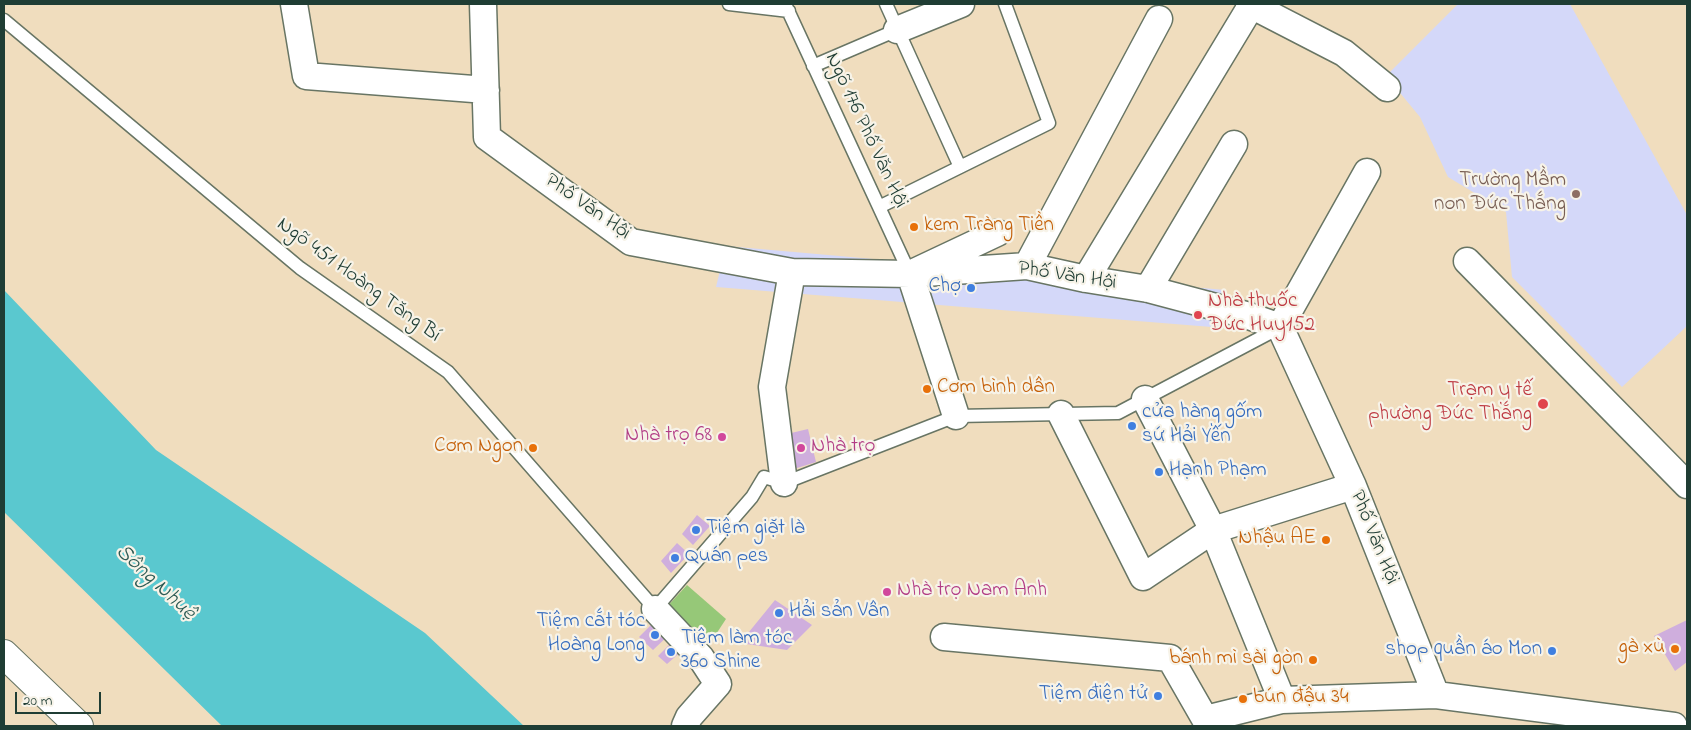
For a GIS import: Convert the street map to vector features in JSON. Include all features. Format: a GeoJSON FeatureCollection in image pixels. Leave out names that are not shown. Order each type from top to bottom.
{"type":"FeatureCollection","features":[{"type":"Feature","properties":{"kind":"street"},"geometry":{"type":"LineString","coordinates":[[294,4],[306,76],[486,90],[483,4]]}},
{"type":"Feature","properties":{"kind":"street"},"geometry":{"type":"LineString","coordinates":[[897,30],[961,4]]}},
{"type":"Feature","properties":{"kind":"street"},"geometry":{"type":"LineString","coordinates":[[1086,280],[1250,5],[1344,53],[1387,88]]}},
{"type":"Feature","properties":{"kind":"street"},"geometry":{"type":"LineString","coordinates":[[1027,266],[1159,19]]}},
{"type":"Feature","properties":{"kind":"street","name":"Phố Văn Hội"},"geometry":{"type":"LineString","coordinates":[[486,90],[487,137],[631,242],[792,272],[910,274],[1027,266],[1086,280],[1148,289],[1246,315],[1280,328],[1353,486],[1436,695]]}},
{"type":"Feature","properties":{"kind":"street"},"geometry":{"type":"LineString","coordinates":[[1148,289],[1234,144]]}},
{"type":"Feature","properties":{"kind":"street"},"geometry":{"type":"LineString","coordinates":[[1280,328],[1366,172]]}},
{"type":"Feature","properties":{"kind":"street"},"geometry":{"type":"LineString","coordinates":[[956,416],[910,274],[996,234]]}},
{"type":"Feature","properties":{"kind":"street"},"geometry":{"type":"LineString","coordinates":[[1467,261],[1687,485]]}},
{"type":"Feature","properties":{"kind":"street"},"geometry":{"type":"LineString","coordinates":[[784,483],[772,387],[792,272]]}},
{"type":"Feature","properties":{"kind":"street"},"geometry":{"type":"LineString","coordinates":[[1145,399],[1213,530],[1282,700]]}},
{"type":"Feature","properties":{"kind":"street"},"geometry":{"type":"LineString","coordinates":[[1060,414],[1143,578],[1213,530],[1353,486]]}},
{"type":"Feature","properties":{"kind":"street"},"geometry":{"type":"LineString","coordinates":[[655,610],[701,658],[718,684],[689,717],[684,726]]}},
{"type":"Feature","properties":{"kind":"street"},"geometry":{"type":"LineString","coordinates":[[944,637],[1170,658],[1205,719],[1282,700],[1436,695],[1674,726]]}},
{"type":"Feature","properties":{"kind":"street"},"geometry":{"type":"LineString","coordinates":[[4,654],[79,726]]}},
{"type":"Feature","properties":{"kind":"lane"},"geometry":{"type":"LineString","coordinates":[[729,4],[787,7]]}},
{"type":"Feature","properties":{"kind":"lane"},"geometry":{"type":"LineString","coordinates":[[886,4],[960,167]]}},
{"type":"Feature","properties":{"kind":"lane"},"geometry":{"type":"LineString","coordinates":[[879,207],[1049,123],[1005,4]]}},
{"type":"Feature","properties":{"kind":"lane","name":"Ngõ 176 Phố Văn Hội"},"geometry":{"type":"LineString","coordinates":[[787,7],[910,274]]}},
{"type":"Feature","properties":{"kind":"lane","name":"Ngõ 451 Hoàng Tăng Bí"},"geometry":{"type":"LineString","coordinates":[[4,20],[300,268],[448,372],[655,610]]}},
{"type":"Feature","properties":{"kind":"lane"},"geometry":{"type":"LineString","coordinates":[[813,66],[897,30]]}},
{"type":"Feature","properties":{"kind":"lane"},"geometry":{"type":"LineString","coordinates":[[655,610],[752,497],[764,478],[784,483],[956,416],[1118,413],[1280,328]]}},
{"type":"Feature","properties":{"kind":"shaded area","name":"Trường Mầm non Đức Thắng"},"geometry":{"type":"Polygon","coordinates":[[[1458,4],[1570,4],[1687,215],[1687,326],[1622,387],[1512,277],[1506,212],[1448,177],[1420,117],[1386,76],[1458,4]]]}},
{"type":"Feature","properties":{"kind":"shaded area","name":"Chợ"},"geometry":{"type":"Polygon","coordinates":[[[726,246],[1225,290],[1224,328],[716,287],[726,246]]]}},
{"type":"Feature","properties":{"kind":"green space"},"geometry":{"type":"Polygon","coordinates":[[[687,585],[726,619],[703,654],[664,610],[687,585]]]}},
{"type":"Feature","properties":{"kind":"water","name":"Sông Nhuệ"},"geometry":{"type":"Polygon","coordinates":[[[4,290],[156,450],[425,633],[524,726],[222,726],[4,512],[4,290]]]}},
{"type":"Feature","properties":{"kind":"building","name":"Nhà trọ"},"geometry":{"type":"Polygon","coordinates":[[[808,429],[816,462],[794,469],[787,434],[808,429]]]}},
{"type":"Feature","properties":{"kind":"building","name":"Tiệm giặt là"},"geometry":{"type":"Polygon","coordinates":[[[697,515],[710,526],[693,545],[682,534],[697,515]]]}},
{"type":"Feature","properties":{"kind":"building","name":"Quán pes"},"geometry":{"type":"Polygon","coordinates":[[[677,543],[689,554],[671,573],[661,561],[677,543]]]}},
{"type":"Feature","properties":{"kind":"building","name":"Hải sản Vân"},"geometry":{"type":"Polygon","coordinates":[[[775,600],[812,625],[787,650],[740,643],[775,600]]]}},
{"type":"Feature","properties":{"kind":"building","name":"Tiệm cắt tóc Hoàng Long"},"geometry":{"type":"Polygon","coordinates":[[[657,619],[671,633],[653,650],[639,637],[657,619]]]}},
{"type":"Feature","properties":{"kind":"building","name":"gà xù"},"geometry":{"type":"Polygon","coordinates":[[[1687,620],[1687,662],[1675,671],[1654,636],[1687,620]]]}},
{"type":"Feature","properties":{"kind":"building","name":"Tiệm làm tóc 360 Shine"},"geometry":{"type":"Polygon","coordinates":[[[676,638],[685,648],[667,664],[658,656],[676,638]]]}},
{"type":"Feature","properties":{"kind":"place","name":"Trường Mầm non Đức Thắng"},"geometry":{"type":"Point","coordinates":[1576,194]}},
{"type":"Feature","properties":{"kind":"place","name":"kem Tràng Tiền"},"geometry":{"type":"Point","coordinates":[914,227]}},
{"type":"Feature","properties":{"kind":"place","name":"Chợ"},"geometry":{"type":"Point","coordinates":[971,288]}},
{"type":"Feature","properties":{"kind":"place","name":"Nhà thuốc Đức Huy152"},"geometry":{"type":"Point","coordinates":[1198,315]}},
{"type":"Feature","properties":{"kind":"place","name":"Cơm bình dân"},"geometry":{"type":"Point","coordinates":[927,389]}},
{"type":"Feature","properties":{"kind":"place","name":"Trạm y tế phường Đức Thắng"},"geometry":{"type":"Point","coordinates":[1543,404]}},
{"type":"Feature","properties":{"kind":"place","name":"cửa hàng gốm sứ Hải Yến"},"geometry":{"type":"Point","coordinates":[1132,426]}},
{"type":"Feature","properties":{"kind":"place","name":"Nhà trọ 68"},"geometry":{"type":"Point","coordinates":[722,437]}},
{"type":"Feature","properties":{"kind":"place","name":"Cơm Ngon"},"geometry":{"type":"Point","coordinates":[533,448]}},
{"type":"Feature","properties":{"kind":"place","name":"Nhà trọ"},"geometry":{"type":"Point","coordinates":[801,448]}},
{"type":"Feature","properties":{"kind":"place","name":"Hạnh Phạm"},"geometry":{"type":"Point","coordinates":[1159,472]}},
{"type":"Feature","properties":{"kind":"place","name":"Tiệm giặt là"},"geometry":{"type":"Point","coordinates":[696,530]}},
{"type":"Feature","properties":{"kind":"place","name":"Nhậu AE"},"geometry":{"type":"Point","coordinates":[1326,540]}},
{"type":"Feature","properties":{"kind":"place","name":"Quán pes"},"geometry":{"type":"Point","coordinates":[675,558]}},
{"type":"Feature","properties":{"kind":"place","name":"Nhà trọ Nam Anh"},"geometry":{"type":"Point","coordinates":[887,592]}},
{"type":"Feature","properties":{"kind":"place","name":"Hải sản Vân"},"geometry":{"type":"Point","coordinates":[779,613]}},
{"type":"Feature","properties":{"kind":"place","name":"Tiệm cắt tóc Hoàng Long"},"geometry":{"type":"Point","coordinates":[655,635]}},
{"type":"Feature","properties":{"kind":"place","name":"gà xù"},"geometry":{"type":"Point","coordinates":[1675,649]}},
{"type":"Feature","properties":{"kind":"place","name":"shop quần áo Mon"},"geometry":{"type":"Point","coordinates":[1552,651]}},
{"type":"Feature","properties":{"kind":"place","name":"Tiệm làm tóc 360 Shine"},"geometry":{"type":"Point","coordinates":[671,652]}},
{"type":"Feature","properties":{"kind":"place","name":"bánh mì sài gòn"},"geometry":{"type":"Point","coordinates":[1313,660]}},
{"type":"Feature","properties":{"kind":"place","name":"Tiệm điện tử"},"geometry":{"type":"Point","coordinates":[1158,696]}},
{"type":"Feature","properties":{"kind":"place","name":"bún đậu 34"},"geometry":{"type":"Point","coordinates":[1243,699]}}]}
